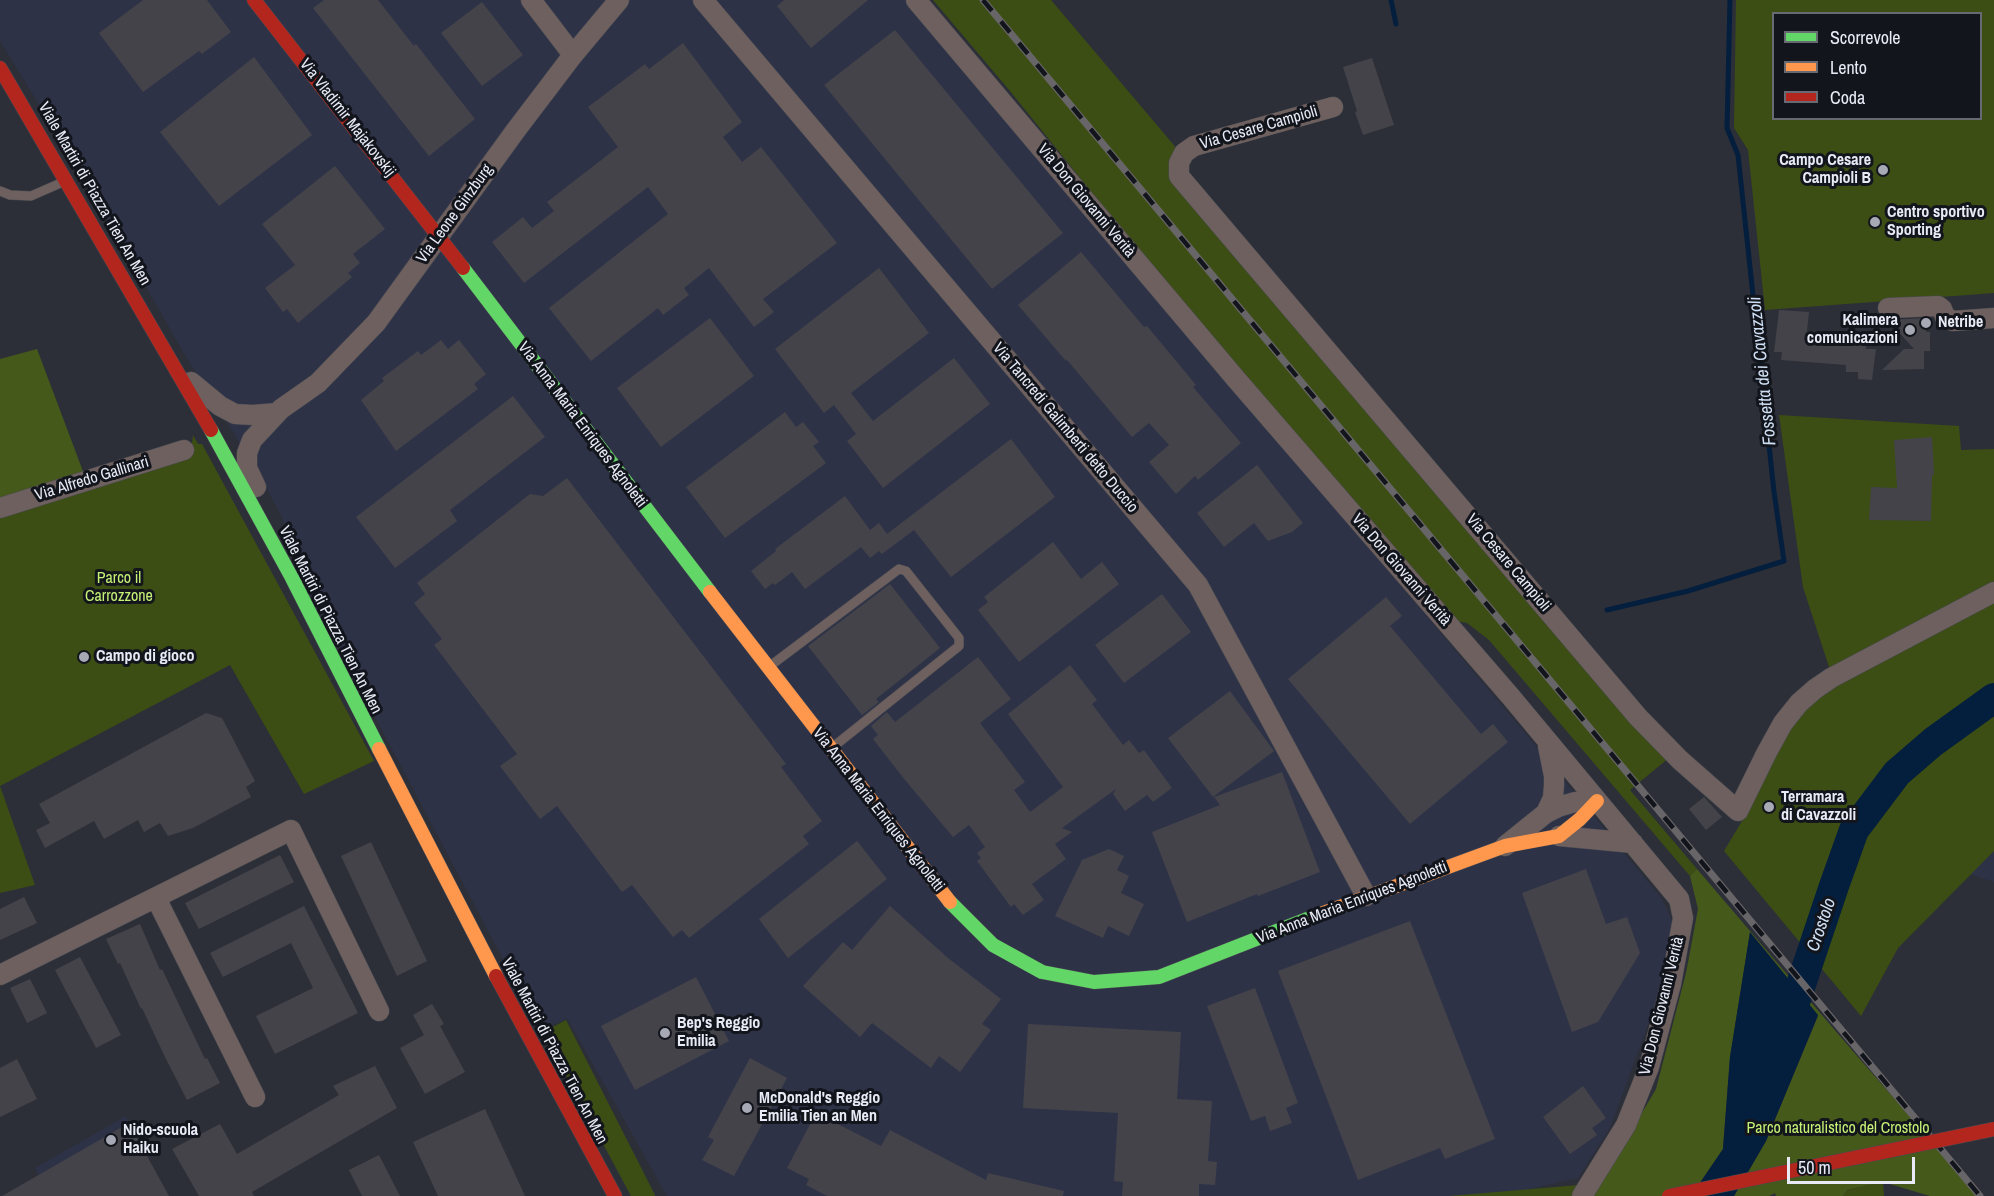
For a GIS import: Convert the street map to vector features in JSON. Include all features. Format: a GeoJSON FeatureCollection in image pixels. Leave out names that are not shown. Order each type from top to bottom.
{"type":"FeatureCollection","features":[{"type":"Feature","properties":{"kind":"main road","name":"Via Vladimir Majakovskij"},"geometry":{"type":"LineString","coordinates":[[255,0],[440,237]]}},
{"type":"Feature","properties":{"kind":"main road","name":"Viale Martiri di Piazza Tien An Men"},"geometry":{"type":"LineString","coordinates":[[0,68],[179,373],[292,578],[465,919],[615,1196]]}},
{"type":"Feature","properties":{"kind":"main road","name":"Via Anna Maria Enriques Agnoletti"},"geometry":{"type":"LineString","coordinates":[[440,237],[768,668],[952,905],[993,945],[1042,972],[1094,982],[1159,977],[1366,896],[1505,846],[1559,836],[1597,801]]}},
{"type":"Feature","properties":{"kind":"main road"},"geometry":{"type":"LineString","coordinates":[[1669,1196],[1994,1129]]}},
{"type":"Feature","properties":{"kind":"street"},"geometry":{"type":"LineString","coordinates":[[531,0],[573,55]]}},
{"type":"Feature","properties":{"kind":"street","name":"Via Leone Ginzburg"},"geometry":{"type":"LineString","coordinates":[[292,578],[275,523],[247,468],[247,453],[252,440],[277,413],[318,383],[376,323],[516,130],[573,55],[619,0]]}},
{"type":"Feature","properties":{"kind":"street","name":"Via Tancredi Galimberti detto Duccio"},"geometry":{"type":"LineString","coordinates":[[703,0],[1198,585],[1366,896]]}},
{"type":"Feature","properties":{"kind":"street","name":"Via Don Giovanni Verità"},"geometry":{"type":"LineString","coordinates":[[916,0],[1236,380],[1510,697],[1679,899],[1683,918],[1671,984],[1649,1067],[1626,1125],[1582,1196]]}},
{"type":"Feature","properties":{"kind":"street","name":"Via Cesare Campioli"},"geometry":{"type":"LineString","coordinates":[[1333,107],[1194,146],[1184,153],[1179,163],[1179,176],[1638,717],[1680,760],[1738,811],[1783,723],[1815,689],[1831,678],[1994,592]]}},
{"type":"Feature","properties":{"kind":"street"},"geometry":{"type":"LineString","coordinates":[[1888,308],[1938,306],[1945,317],[1953,321],[1994,318]]}},
{"type":"Feature","properties":{"kind":"street"},"geometry":{"type":"LineString","coordinates":[[179,373],[220,406],[235,414],[277,413]]}},
{"type":"Feature","properties":{"kind":"street","name":"Via Alfredo Gallinari"},"geometry":{"type":"LineString","coordinates":[[0,508],[184,450]]}},
{"type":"Feature","properties":{"kind":"street"},"geometry":{"type":"LineString","coordinates":[[1546,813],[1552,798],[1554,776],[1547,743]]}},
{"type":"Feature","properties":{"kind":"street","name":"Via Anna Maria Enriques Agnoletti"},"geometry":{"type":"LineString","coordinates":[[1505,846],[1546,813],[1565,804],[1597,801]]}},
{"type":"Feature","properties":{"kind":"street"},"geometry":{"type":"LineString","coordinates":[[0,975],[291,830],[379,1011]]}},
{"type":"Feature","properties":{"kind":"street","name":"Via Anna Maria Enriques Agnoletti"},"geometry":{"type":"LineString","coordinates":[[1559,836],[1633,843]]}},
{"type":"Feature","properties":{"kind":"street"},"geometry":{"type":"LineString","coordinates":[[156,898],[255,1097]]}},
{"type":"Feature","properties":{"kind":"lane"},"geometry":{"type":"LineString","coordinates":[[0,191],[10,195],[31,196],[67,180]]}},
{"type":"Feature","properties":{"kind":"lane"},"geometry":{"type":"LineString","coordinates":[[768,668],[898,569],[906,571],[959,638],[959,646],[831,749]]}},
{"type":"Feature","properties":{"kind":"shaded area"},"geometry":{"type":"Polygon","coordinates":[[[0,0],[907,0],[1525,733],[1662,899],[1672,921],[1663,984],[1610,1128],[1578,1178],[1499,1196],[667,1196],[567,1018],[541,1031],[307,588],[282,517],[259,474],[184,353],[74,161],[0,41],[0,0]]]}},
{"type":"Feature","properties":{"kind":"shaded area"},"geometry":{"type":"Polygon","coordinates":[[[1994,852],[1994,882],[1970,874],[1994,852]]]}},
{"type":"Feature","properties":{"kind":"shaded area","name":"Nido-scuola Haiku"},"geometry":{"type":"Polygon","coordinates":[[[126,1116],[151,1164],[96,1196],[50,1196],[35,1168],[126,1116]]]}},
{"type":"Feature","properties":{"kind":"green space"},"geometry":{"type":"Polygon","coordinates":[[[933,0],[1051,0],[1178,150],[1175,160],[1670,757],[1630,790],[1697,869],[1690,876],[1489,640],[1467,623],[1456,621],[1134,245],[1010,91],[933,0]]]}},
{"type":"Feature","properties":{"kind":"green space","name":"Centro sportivo Sporting"},"geometry":{"type":"Polygon","coordinates":[[[1736,0],[1994,0],[1994,293],[1765,310],[1748,150],[1734,128],[1736,0]]]}},
{"type":"Feature","properties":{"kind":"green space"},"geometry":{"type":"Polygon","coordinates":[[[37,349],[84,474],[0,501],[0,359],[37,349]]]}},
{"type":"Feature","properties":{"kind":"green space"},"geometry":{"type":"Polygon","coordinates":[[[1779,415],[1959,426],[1961,450],[1994,449],[1994,588],[1830,670],[1803,587],[1779,415]]]}},
{"type":"Feature","properties":{"kind":"green space","name":"Parco il Carrozzone"},"geometry":{"type":"Polygon","coordinates":[[[193,435],[198,444],[202,444],[374,761],[304,794],[230,665],[0,786],[0,501],[175,444],[192,444],[193,435]]]}},
{"type":"Feature","properties":{"kind":"green space"},"geometry":{"type":"Polygon","coordinates":[[[1994,597],[1994,851],[1898,948],[1861,1016],[1724,851],[1745,816],[1773,752],[1813,695],[1994,597]]]}},
{"type":"Feature","properties":{"kind":"green space"},"geometry":{"type":"Polygon","coordinates":[[[0,786],[35,885],[0,893],[0,786]]]}},
{"type":"Feature","properties":{"kind":"green space","name":"Parco naturalistico del Crostolo"},"geometry":{"type":"Polygon","coordinates":[[[1697,869],[1979,1196],[1930,1196],[1883,1182],[1847,1190],[1843,1196],[1776,1196],[1775,1193],[1769,1196],[1734,1196],[1766,1141],[1818,1016],[1750,933],[1730,1057],[1723,1149],[1691,1196],[1593,1196],[1656,1089],[1686,973],[1698,909],[1690,876],[1697,869]]]}},
{"type":"Feature","properties":{"kind":"green space"},"geometry":{"type":"Polygon","coordinates":[[[566,1020],[655,1196],[631,1196],[543,1032],[566,1020]]]}},
{"type":"Feature","properties":{"kind":"green space"},"geometry":{"type":"Polygon","coordinates":[[[1883,1182],[1884,1196],[1843,1196],[1847,1190],[1883,1182]]]}},
{"type":"Feature","properties":{"kind":"green space"},"geometry":{"type":"Polygon","coordinates":[[[1579,1185],[1574,1196],[1449,1196],[1579,1185]]]}},
{"type":"Feature","properties":{"kind":"water"},"geometry":{"type":"Polygon","coordinates":[[[1750,932],[1818,1015],[1766,1141],[1734,1196],[1691,1196],[1723,1149],[1730,1057],[1750,932]]]}},
{"type":"Feature","properties":{"kind":"building"},"geometry":{"type":"Polygon","coordinates":[[[143,0],[207,0],[231,32],[202,54],[199,51],[143,92],[99,33],[143,0]]]}},
{"type":"Feature","properties":{"kind":"building"},"geometry":{"type":"Polygon","coordinates":[[[324,0],[378,0],[475,119],[429,156],[313,8],[324,0]]]}},
{"type":"Feature","properties":{"kind":"building"},"geometry":{"type":"Polygon","coordinates":[[[784,0],[868,0],[811,48],[777,6],[784,0]]]}},
{"type":"Feature","properties":{"kind":"building"},"geometry":{"type":"Polygon","coordinates":[[[482,2],[523,55],[482,86],[441,33],[482,2]]]}},
{"type":"Feature","properties":{"kind":"building"},"geometry":{"type":"Polygon","coordinates":[[[895,30],[1063,233],[992,289],[824,85],[895,30]]]}},
{"type":"Feature","properties":{"kind":"building"},"geometry":{"type":"Polygon","coordinates":[[[683,43],[742,122],[723,137],[742,162],[761,147],[837,243],[763,299],[774,312],[754,327],[709,268],[684,288],[689,295],[663,315],[658,308],[591,361],[549,308],[668,214],[648,187],[524,283],[492,242],[523,217],[532,228],[554,211],[547,202],[618,147],[588,107],[645,64],[649,69],[683,43]]]}},
{"type":"Feature","properties":{"kind":"building"},"geometry":{"type":"Polygon","coordinates":[[[254,57],[312,135],[219,206],[160,132],[254,57]]]}},
{"type":"Feature","properties":{"kind":"building"},"geometry":{"type":"Polygon","coordinates":[[[1372,58],[1394,125],[1363,135],[1343,67],[1372,58]]]}},
{"type":"Feature","properties":{"kind":"building"},"geometry":{"type":"Polygon","coordinates":[[[335,166],[385,229],[353,254],[360,263],[348,273],[352,277],[298,323],[287,309],[283,312],[265,288],[295,265],[262,224],[335,166]]]}},
{"type":"Feature","properties":{"kind":"building"},"geometry":{"type":"Polygon","coordinates":[[[1081,252],[1144,327],[1147,326],[1196,385],[1193,387],[1241,443],[1198,480],[1195,476],[1176,494],[1149,462],[1169,445],[1149,423],[1132,437],[1018,305],[1081,252]]]}},
{"type":"Feature","properties":{"kind":"building"},"geometry":{"type":"Polygon","coordinates":[[[879,268],[929,333],[851,393],[873,421],[954,358],[990,404],[883,488],[847,441],[856,434],[834,405],[824,413],[775,349],[879,268]]]}},
{"type":"Feature","properties":{"kind":"building"},"geometry":{"type":"Polygon","coordinates":[[[1779,310],[1809,312],[1807,331],[1867,337],[1866,349],[1876,349],[1872,380],[1858,379],[1858,372],[1846,372],[1846,365],[1781,360],[1782,352],[1774,352],[1779,310]]]}},
{"type":"Feature","properties":{"kind":"building"},"geometry":{"type":"Polygon","coordinates":[[[710,318],[754,376],[661,447],[617,388],[710,318]]]}},
{"type":"Feature","properties":{"kind":"building"},"geometry":{"type":"Polygon","coordinates":[[[1926,318],[1926,332],[1930,332],[1930,351],[1924,351],[1924,369],[1882,370],[1904,349],[1914,349],[1888,320],[1926,318]]]}},
{"type":"Feature","properties":{"kind":"building"},"geometry":{"type":"Polygon","coordinates":[[[441,340],[448,349],[459,340],[486,374],[474,384],[478,389],[396,451],[361,400],[384,381],[382,378],[418,351],[421,355],[441,340]]]}},
{"type":"Feature","properties":{"kind":"building"},"geometry":{"type":"Polygon","coordinates":[[[513,396],[545,437],[450,510],[457,521],[395,568],[356,517],[513,396]]]}},
{"type":"Feature","properties":{"kind":"building"},"geometry":{"type":"Polygon","coordinates":[[[785,412],[796,427],[803,422],[819,442],[813,446],[826,463],[725,538],[686,487],[785,412]]]}},
{"type":"Feature","properties":{"kind":"building"},"geometry":{"type":"Polygon","coordinates":[[[1932,437],[1934,475],[1932,475],[1931,521],[1869,520],[1871,487],[1897,488],[1894,440],[1932,437]]]}},
{"type":"Feature","properties":{"kind":"building"},"geometry":{"type":"Polygon","coordinates":[[[1011,439],[1055,497],[951,577],[914,530],[882,554],[879,551],[870,558],[861,547],[805,589],[792,572],[775,585],[773,583],[765,589],[751,571],[776,551],[775,549],[845,496],[870,530],[879,523],[887,534],[1011,439]]]}},
{"type":"Feature","properties":{"kind":"building"},"geometry":{"type":"Polygon","coordinates":[[[1257,465],[1303,523],[1292,532],[1268,541],[1254,523],[1224,547],[1197,513],[1257,465]]]}},
{"type":"Feature","properties":{"kind":"building"},"geometry":{"type":"Polygon","coordinates":[[[567,478],[786,764],[781,767],[822,821],[803,836],[809,844],[689,938],[682,930],[673,937],[632,885],[622,892],[557,806],[540,819],[500,766],[517,754],[434,645],[442,639],[414,603],[425,594],[417,583],[530,494],[543,496],[567,478]]]}},
{"type":"Feature","properties":{"kind":"building"},"geometry":{"type":"Polygon","coordinates":[[[1053,542],[1081,579],[1102,562],[1119,584],[1019,662],[978,610],[988,602],[984,597],[1053,542]]]}},
{"type":"Feature","properties":{"kind":"building"},"geometry":{"type":"Polygon","coordinates":[[[890,584],[940,648],[876,699],[879,702],[862,715],[808,646],[890,584]]]}},
{"type":"Feature","properties":{"kind":"building"},"geometry":{"type":"Polygon","coordinates":[[[1162,594],[1191,632],[1124,683],[1095,645],[1162,594]]]}},
{"type":"Feature","properties":{"kind":"building"},"geometry":{"type":"Polygon","coordinates":[[[1386,597],[1402,616],[1390,626],[1481,734],[1493,724],[1508,742],[1410,824],[1288,679],[1386,597]]]}},
{"type":"Feature","properties":{"kind":"building"},"geometry":{"type":"Polygon","coordinates":[[[978,657],[1011,699],[980,723],[1025,782],[1014,790],[1030,812],[1063,787],[1008,714],[1070,665],[1097,700],[1092,704],[1123,745],[1129,740],[1139,753],[1144,750],[1172,788],[1153,802],[1147,795],[1125,811],[1113,794],[1116,789],[1062,828],[1072,832],[1055,844],[1066,859],[1032,884],[1044,900],[1023,915],[1014,904],[1011,907],[977,861],[981,858],[977,853],[985,847],[969,825],[953,837],[873,739],[878,735],[871,726],[887,712],[895,722],[978,657]]]}},
{"type":"Feature","properties":{"kind":"building"},"geometry":{"type":"Polygon","coordinates":[[[1230,691],[1274,751],[1213,797],[1168,738],[1230,691]]]}},
{"type":"Feature","properties":{"kind":"building"},"geometry":{"type":"Polygon","coordinates":[[[206,713],[222,718],[255,781],[246,787],[251,797],[193,828],[168,836],[160,823],[144,832],[138,820],[104,839],[94,821],[45,848],[36,830],[50,823],[39,804],[206,713]]]}},
{"type":"Feature","properties":{"kind":"building"},"geometry":{"type":"Polygon","coordinates":[[[1282,772],[1320,872],[1187,922],[1152,832],[1220,805],[1214,797],[1282,772]]]}},
{"type":"Feature","properties":{"kind":"building"},"geometry":{"type":"Polygon","coordinates":[[[1704,797],[1722,817],[1706,830],[1689,809],[1704,797]]]}},
{"type":"Feature","properties":{"kind":"building"},"geometry":{"type":"Polygon","coordinates":[[[857,841],[887,879],[788,958],[759,919],[857,841]]]}},
{"type":"Feature","properties":{"kind":"building"},"geometry":{"type":"Polygon","coordinates":[[[371,842],[427,961],[397,976],[341,856],[371,842]]]}},
{"type":"Feature","properties":{"kind":"building"},"geometry":{"type":"Polygon","coordinates":[[[1109,849],[1124,856],[1117,870],[1129,876],[1121,893],[1144,904],[1129,936],[1108,926],[1103,938],[1055,916],[1082,860],[1109,849]]]}},
{"type":"Feature","properties":{"kind":"building"},"geometry":{"type":"Polygon","coordinates":[[[280,855],[294,882],[199,929],[185,903],[280,855]]]}},
{"type":"Feature","properties":{"kind":"building"},"geometry":{"type":"Polygon","coordinates":[[[1586,869],[1606,924],[1627,917],[1640,953],[1598,1022],[1572,1032],[1522,893],[1586,869]]]}},
{"type":"Feature","properties":{"kind":"building"},"geometry":{"type":"Polygon","coordinates":[[[24,897],[37,923],[0,940],[0,909],[24,897]]]}},
{"type":"Feature","properties":{"kind":"building"},"geometry":{"type":"Polygon","coordinates":[[[304,906],[358,1013],[275,1054],[256,1016],[313,988],[291,943],[223,977],[210,953],[304,906]]]}},
{"type":"Feature","properties":{"kind":"building"},"geometry":{"type":"Polygon","coordinates":[[[890,906],[948,958],[1001,999],[982,1024],[991,1030],[960,1072],[939,1056],[931,1068],[872,1023],[860,1037],[803,986],[843,942],[852,950],[890,906]]]}},
{"type":"Feature","properties":{"kind":"building"},"geometry":{"type":"Polygon","coordinates":[[[1410,921],[1495,1139],[1445,1159],[1440,1148],[1358,1180],[1278,971],[1410,921]]]}},
{"type":"Feature","properties":{"kind":"building"},"geometry":{"type":"Polygon","coordinates":[[[140,924],[160,970],[162,969],[205,1059],[207,1058],[220,1083],[187,1100],[106,939],[140,924]]]}},
{"type":"Feature","properties":{"kind":"building"},"geometry":{"type":"Polygon","coordinates":[[[80,957],[121,1035],[96,1048],[55,970],[80,957]]]}},
{"type":"Feature","properties":{"kind":"building","name":"Bep's Reggio Emilia"},"geometry":{"type":"Polygon","coordinates":[[[696,977],[729,1041],[635,1090],[601,1026],[696,977]]]}},
{"type":"Feature","properties":{"kind":"building"},"geometry":{"type":"Polygon","coordinates":[[[30,979],[47,1013],[27,1023],[10,988],[30,979]]]}},
{"type":"Feature","properties":{"kind":"building"},"geometry":{"type":"Polygon","coordinates":[[[1255,988],[1298,1103],[1286,1108],[1292,1123],[1270,1131],[1265,1116],[1251,1121],[1207,1006],[1255,988]]]}},
{"type":"Feature","properties":{"kind":"building"},"geometry":{"type":"Polygon","coordinates":[[[432,1004],[444,1024],[440,1026],[465,1072],[425,1094],[400,1048],[424,1035],[413,1015],[432,1004]]]}},
{"type":"Feature","properties":{"kind":"building"},"geometry":{"type":"Polygon","coordinates":[[[1028,1024],[1181,1032],[1177,1099],[1212,1101],[1208,1161],[1217,1162],[1215,1185],[1199,1184],[1199,1196],[1122,1196],[1123,1182],[1114,1181],[1118,1113],[1023,1108],[1028,1024]]]}},
{"type":"Feature","properties":{"kind":"building","name":"McDonald's Reggio Emilia Tien an Men"},"geometry":{"type":"Polygon","coordinates":[[[750,1058],[787,1078],[734,1176],[702,1160],[714,1140],[708,1137],[750,1058]]]}},
{"type":"Feature","properties":{"kind":"building"},"geometry":{"type":"Polygon","coordinates":[[[17,1059],[37,1099],[0,1117],[0,1068],[17,1059]]]}},
{"type":"Feature","properties":{"kind":"building"},"geometry":{"type":"Polygon","coordinates":[[[375,1066],[397,1108],[252,1192],[254,1196],[199,1196],[172,1149],[220,1124],[237,1154],[339,1095],[333,1086],[375,1066]]]}},
{"type":"Feature","properties":{"kind":"building"},"geometry":{"type":"Polygon","coordinates":[[[1583,1086],[1606,1118],[1592,1128],[1597,1135],[1570,1154],[1543,1117],[1583,1086]]]}},
{"type":"Feature","properties":{"kind":"building"},"geometry":{"type":"Polygon","coordinates":[[[485,1109],[525,1196],[438,1196],[413,1142],[485,1109]]]}},
{"type":"Feature","properties":{"kind":"building"},"geometry":{"type":"Polygon","coordinates":[[[816,1113],[881,1146],[890,1130],[986,1180],[988,1173],[1064,1191],[1063,1196],[827,1196],[806,1185],[809,1179],[787,1168],[816,1113]]]}},
{"type":"Feature","properties":{"kind":"building","name":"Nido-scuola Haiku"},"geometry":{"type":"Polygon","coordinates":[[[129,1123],[169,1196],[2,1196],[129,1123]]]}},
{"type":"Feature","properties":{"kind":"building"},"geometry":{"type":"Polygon","coordinates":[[[379,1155],[400,1196],[362,1196],[349,1170],[379,1155]]]}},
{"type":"Feature","properties":{"kind":"waterway"},"geometry":{"type":"LineString","coordinates":[[1391,0],[1396,24]]}},
{"type":"Feature","properties":{"kind":"waterway","name":"Fossetta dei Cavazzoli"},"geometry":{"type":"LineString","coordinates":[[1607,610],[1688,591],[1784,561],[1774,492],[1738,155],[1727,128],[1730,0]]}},
{"type":"Feature","properties":{"kind":"waterway","name":"Crostolo"},"geometry":{"type":"LineString","coordinates":[[1786,1029],[1854,830],[1897,773],[1933,742],[1994,698]]}},
{"type":"Feature","properties":{"kind":"railway"},"geometry":{"type":"LineString","coordinates":[[983,0],[1980,1196]]}},
{"type":"Feature","properties":{"kind":"traffic: fast"},"geometry":{"type":"LineString","coordinates":[[463,268],[710,592]]}},
{"type":"Feature","properties":{"kind":"traffic: fast"},"geometry":{"type":"LineString","coordinates":[[211,430],[292,578],[379,749]]}},
{"type":"Feature","properties":{"kind":"traffic: fast"},"geometry":{"type":"LineString","coordinates":[[950,902],[993,945],[1042,972],[1094,982],[1159,977],[1315,916]]}},
{"type":"Feature","properties":{"kind":"traffic: slow"},"geometry":{"type":"LineString","coordinates":[[710,592],[950,902]]}},
{"type":"Feature","properties":{"kind":"traffic: slow"},"geometry":{"type":"LineString","coordinates":[[379,749],[496,976]]}},
{"type":"Feature","properties":{"kind":"traffic: slow"},"geometry":{"type":"LineString","coordinates":[[1315,916],[1505,846],[1559,836],[1597,801]]}},
{"type":"Feature","properties":{"kind":"traffic: jam"},"geometry":{"type":"LineString","coordinates":[[254,0],[463,268]]}},
{"type":"Feature","properties":{"kind":"traffic: jam"},"geometry":{"type":"LineString","coordinates":[[0,68],[211,430]]}},
{"type":"Feature","properties":{"kind":"traffic: jam"},"geometry":{"type":"LineString","coordinates":[[496,976],[615,1196]]}},
{"type":"Feature","properties":{"kind":"traffic: jam"},"geometry":{"type":"LineString","coordinates":[[1669,1196],[1994,1129]]}},
{"type":"Feature","properties":{"kind":"place","name":"Campo Cesare Campioli B"},"geometry":{"type":"Point","coordinates":[1883,170]}},
{"type":"Feature","properties":{"kind":"place","name":"Centro sportivo Sporting"},"geometry":{"type":"Point","coordinates":[1875,222]}},
{"type":"Feature","properties":{"kind":"place","name":"Netribe"},"geometry":{"type":"Point","coordinates":[1926,323]}},
{"type":"Feature","properties":{"kind":"place","name":"Kalimera comunicazioni"},"geometry":{"type":"Point","coordinates":[1910,330]}},
{"type":"Feature","properties":{"kind":"place","name":"Campo di gioco"},"geometry":{"type":"Point","coordinates":[84,657]}},
{"type":"Feature","properties":{"kind":"place","name":"Terramara di Cavazzoli"},"geometry":{"type":"Point","coordinates":[1769,807]}},
{"type":"Feature","properties":{"kind":"place","name":"Bep's Reggio Emilia"},"geometry":{"type":"Point","coordinates":[665,1033]}},
{"type":"Feature","properties":{"kind":"place","name":"McDonald's Reggio Emilia Tien an Men"},"geometry":{"type":"Point","coordinates":[747,1108]}},
{"type":"Feature","properties":{"kind":"place","name":"Nido-scuola Haiku"},"geometry":{"type":"Point","coordinates":[111,1140]}}]}
